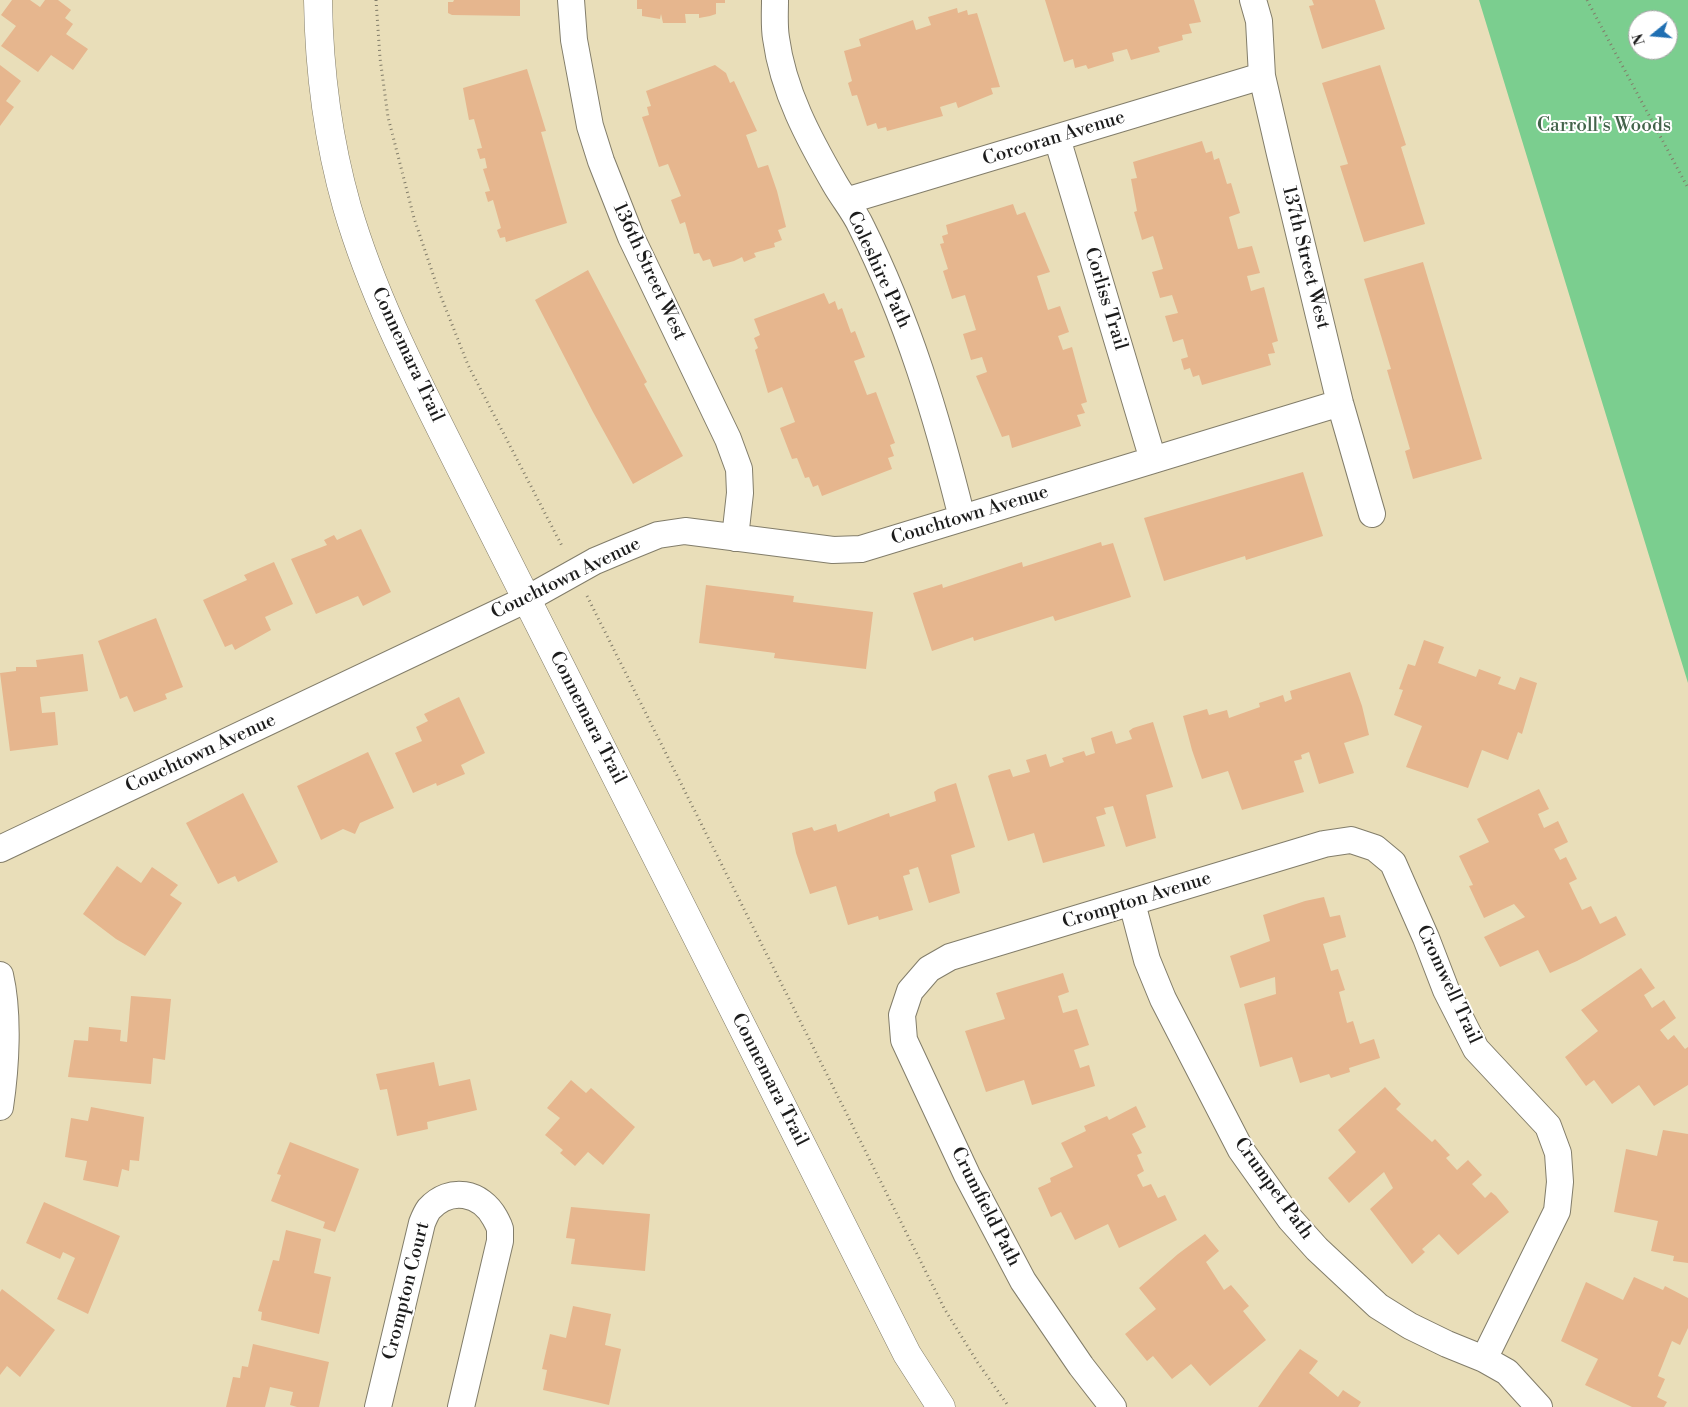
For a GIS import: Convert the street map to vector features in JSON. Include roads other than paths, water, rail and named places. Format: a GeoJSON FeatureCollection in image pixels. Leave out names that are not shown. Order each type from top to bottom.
{"type":"FeatureCollection","features":[{"type":"Feature","properties":{"kind":"street","name":"Connemara Trail"},"geometry":{"type":"LineString","coordinates":[[318,0],[324,87],[332,146],[347,206],[365,261],[387,315],[416,378],[527,600],[903,1345],[941,1407]]}},
{"type":"Feature","properties":{"kind":"street","name":"136th Street West"},"geometry":{"type":"LineString","coordinates":[[571,0],[574,40],[590,126],[601,161],[630,237],[728,439],[739,469],[740,492],[735,538]]}},
{"type":"Feature","properties":{"kind":"street","name":"137th Street West"},"geometry":{"type":"LineString","coordinates":[[1253,0],[1259,21],[1262,76],[1340,403],[1372,514]]}},
{"type":"Feature","properties":{"kind":"street","name":"Coleshire Path"},"geometry":{"type":"LineString","coordinates":[[781,2],[776,38],[794,102],[808,137],[861,225],[901,318],[920,368],[944,444],[962,518]]}},
{"type":"Feature","properties":{"kind":"street","name":"Corcoran Avenue"},"geometry":{"type":"LineString","coordinates":[[846,201],[1262,76]]}},
{"type":"Feature","properties":{"kind":"street","name":"Corliss Trail"},"geometry":{"type":"LineString","coordinates":[[1057,138],[1153,460]]}},
{"type":"Feature","properties":{"kind":"street","name":"Couchtown Avenue"},"geometry":{"type":"LineString","coordinates":[[0,849],[527,600],[595,561],[658,536],[684,532],[833,550],[861,549],[1340,403]]}},
{"type":"Feature","properties":{"kind":"street","name":"Crompton Avenue"},"geometry":{"type":"LineString","coordinates":[[910,990],[929,969],[950,957],[1324,844],[1350,840],[1375,848]]}},
{"type":"Feature","properties":{"kind":"street","name":"Cromwell Trail"},"geometry":{"type":"LineString","coordinates":[[1375,848],[1393,862],[1446,990],[1476,1049],[1548,1126],[1558,1153],[1560,1182],[1557,1211],[1484,1359]]}},
{"type":"Feature","properties":{"kind":"street","name":"Crumpet Path"},"geometry":{"type":"LineString","coordinates":[[1132,903],[1147,960],[1163,999],[1241,1150],[1290,1219],[1317,1249],[1378,1306],[1410,1326],[1484,1359],[1507,1372],[1540,1407]]}},
{"type":"Feature","properties":{"kind":"street"},"geometry":{"type":"LineString","coordinates":[[0,975],[5,1018],[5,1056],[0,1107]]}},
{"type":"Feature","properties":{"kind":"street","name":"Crumfield Path"},"geometry":{"type":"LineString","coordinates":[[910,990],[902,1015],[904,1040],[967,1175],[1023,1281],[1081,1366],[1113,1407]]}},
{"type":"Feature","properties":{"kind":"street","name":"Crompton Court"},"geometry":{"type":"LineString","coordinates":[[378,1407],[422,1223],[428,1210],[438,1201],[453,1195],[468,1195],[480,1201],[491,1212],[500,1227],[500,1241],[460,1407]]}},
{"type":"Feature","properties":{"kind":"park label","name":"Carroll's Woods"},"geometry":{"type":"Point","coordinates":[1604,126]}}]}
